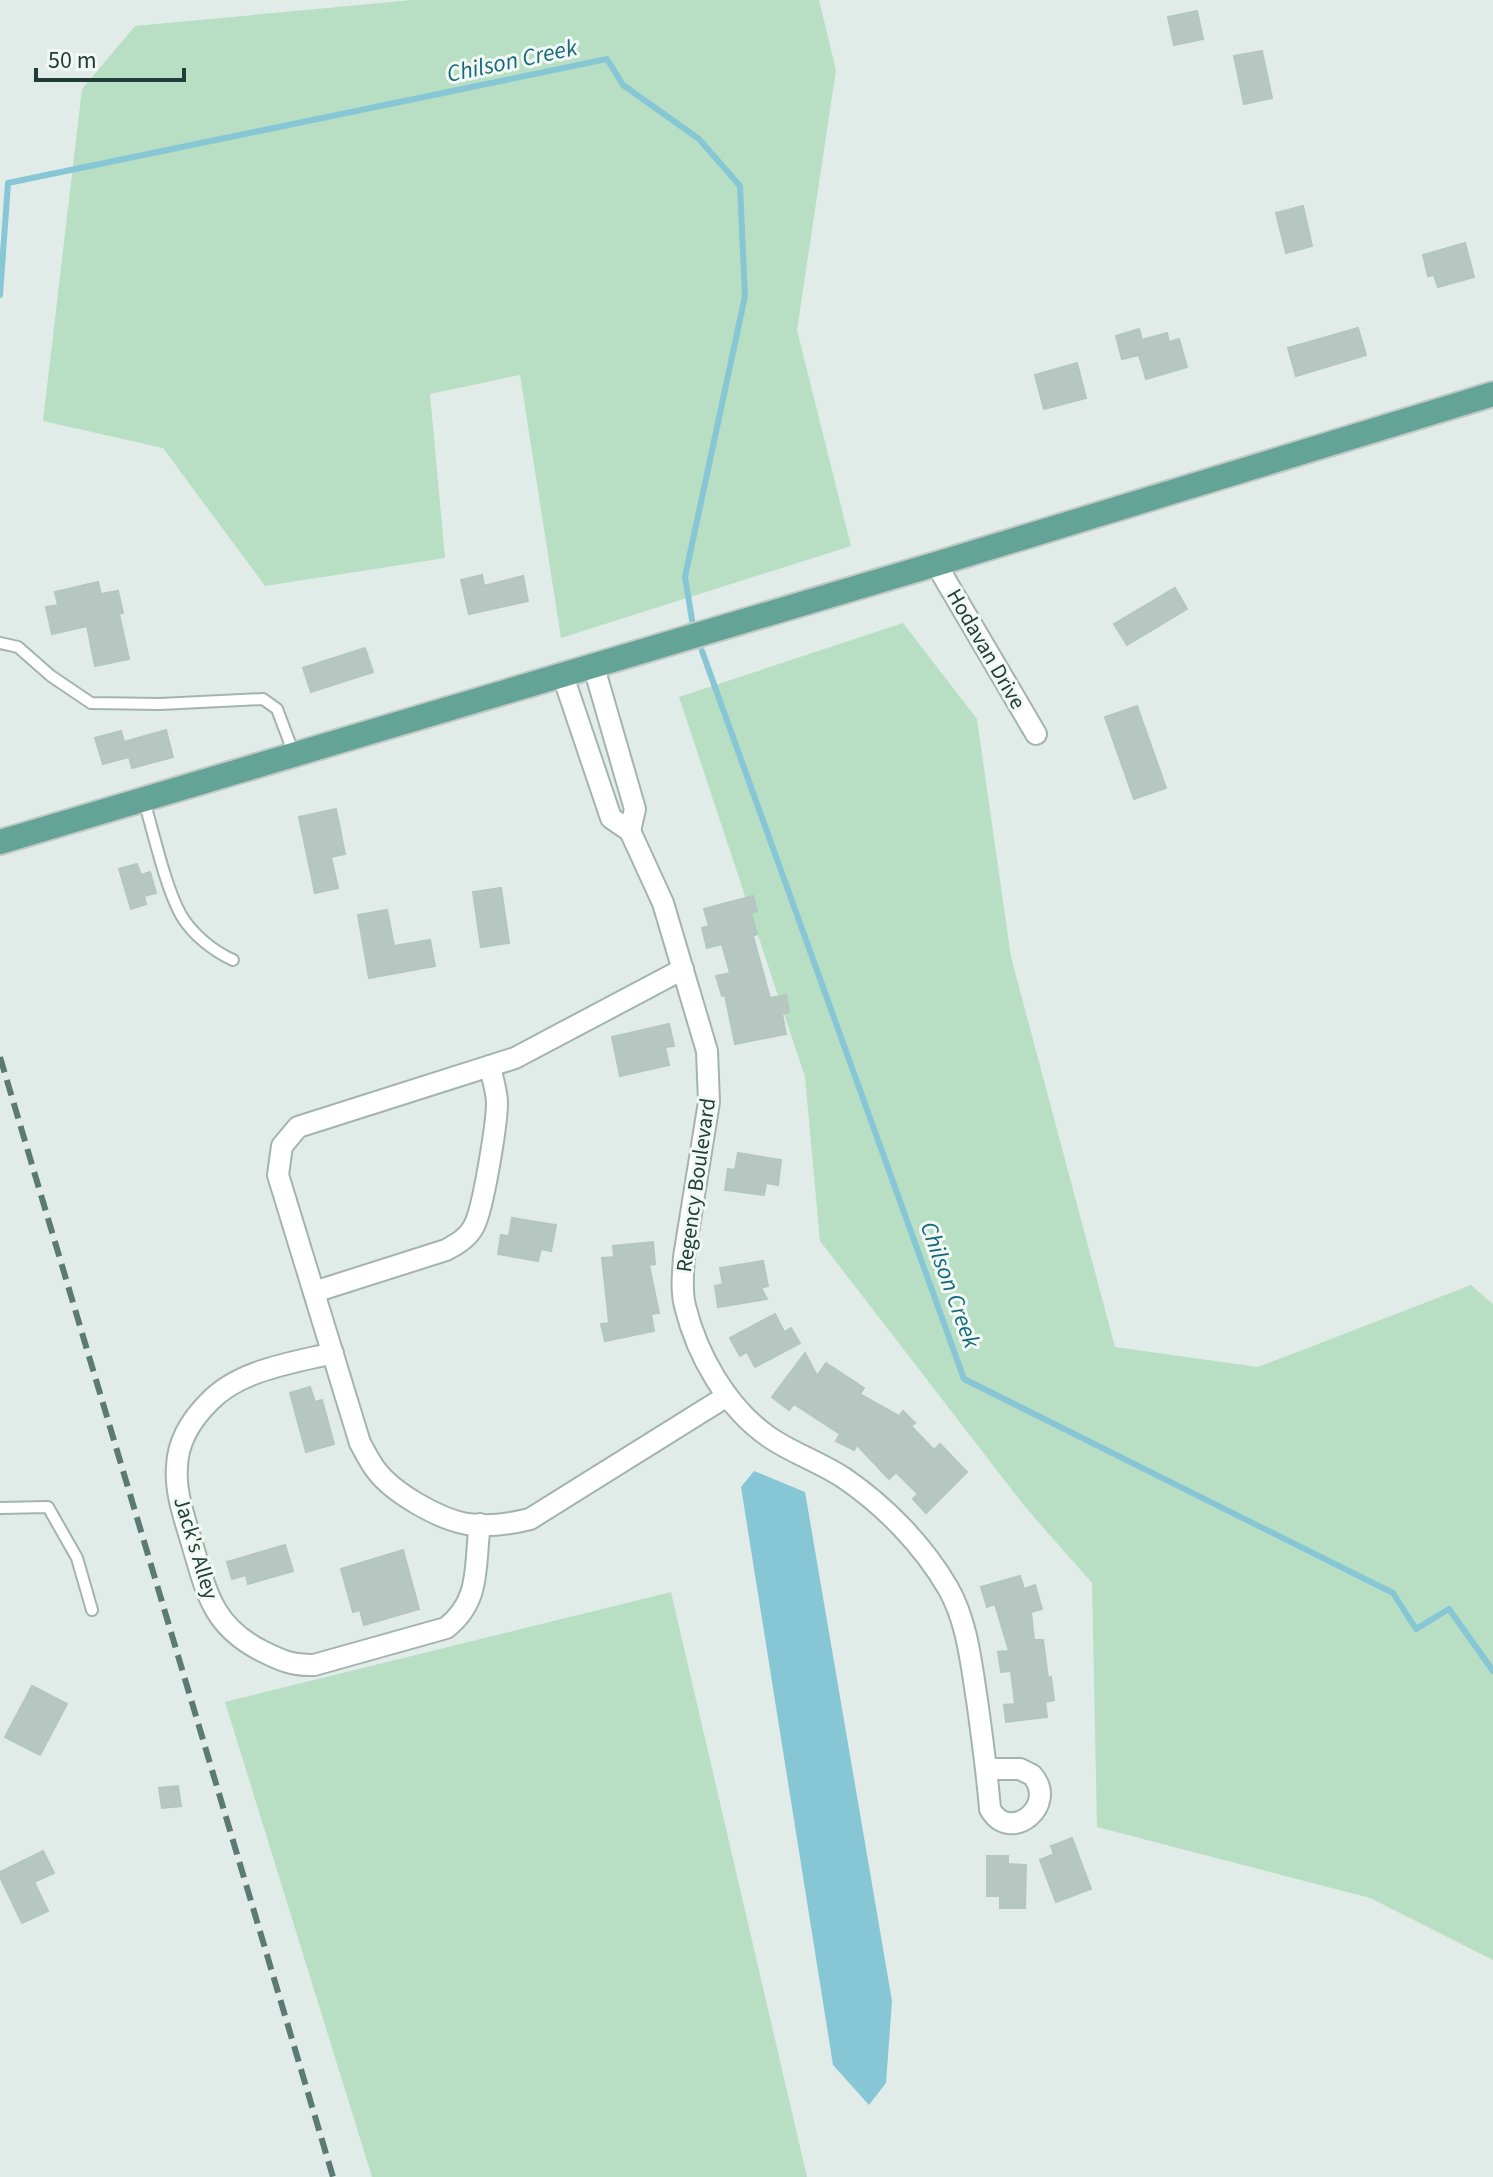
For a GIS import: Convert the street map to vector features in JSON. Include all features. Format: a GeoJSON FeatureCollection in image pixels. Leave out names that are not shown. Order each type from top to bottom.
{"type":"FeatureCollection","features":[{"type":"Feature","properties":{"kind":"main road"},"geometry":{"type":"LineString","coordinates":[[0,842],[936,564],[1493,394]]}},
{"type":"Feature","properties":{"kind":"street","name":"Hodavan Drive"},"geometry":{"type":"LineString","coordinates":[[936,564],[1036,734]]}},
{"type":"Feature","properties":{"kind":"street","name":"Regency Boulevard"},"geometry":{"type":"LineString","coordinates":[[593,664],[635,809],[630,831]]}},
{"type":"Feature","properties":{"kind":"street","name":"Regency Boulevard"},"geometry":{"type":"LineString","coordinates":[[562,673],[611,818],[630,831],[663,903],[707,1051],[709,1102],[684,1257],[684,1304],[699,1346],[727,1396],[744,1416],[768,1437],[841,1476],[866,1494],[897,1522],[940,1577],[959,1612],[969,1649],[987,1769]]}},
{"type":"Feature","properties":{"kind":"street"},"geometry":{"type":"LineString","coordinates":[[683,969],[543,1045],[490,1066],[298,1127],[282,1146],[278,1175],[360,1443],[377,1472],[396,1490],[431,1511],[467,1524],[510,1524],[530,1519],[727,1396]]}},
{"type":"Feature","properties":{"kind":"street"},"geometry":{"type":"LineString","coordinates":[[314,1292],[446,1250],[465,1239],[479,1213],[497,1102],[490,1066]]}},
{"type":"Feature","properties":{"kind":"street","name":"Jack's Alley"},"geometry":{"type":"LineString","coordinates":[[333,1353],[240,1379],[211,1399],[181,1441],[176,1465],[180,1502],[203,1580],[218,1617],[247,1644],[284,1663],[300,1666],[314,1665],[446,1628],[458,1619],[470,1603],[480,1524]]}},
{"type":"Feature","properties":{"kind":"lane"},"geometry":{"type":"LineString","coordinates":[[0,643],[18,647],[51,676],[91,703],[160,704],[263,699],[277,709],[294,754]]}},
{"type":"Feature","properties":{"kind":"lane"},"geometry":{"type":"LineString","coordinates":[[144,799],[181,916],[200,937],[233,960]]}},
{"type":"Feature","properties":{"kind":"lane"},"geometry":{"type":"LineString","coordinates":[[0,1508],[48,1507],[77,1558],[92,1610]]}},
{"type":"Feature","properties":{"kind":"green space"},"geometry":{"type":"Polygon","coordinates":[[[412,0],[819,0],[836,70],[797,330],[851,546],[561,638],[520,375],[430,394],[445,558],[265,586],[163,448],[43,421],[82,89],[135,26],[412,0]]]}},
{"type":"Feature","properties":{"kind":"green space"},"geometry":{"type":"Polygon","coordinates":[[[903,623],[977,719],[1011,957],[1115,1347],[1258,1367],[1471,1285],[1493,1304],[1493,1960],[1370,1898],[1097,1827],[1092,1583],[1026,1508],[820,1241],[805,1077],[679,697],[903,623]]]}},
{"type":"Feature","properties":{"kind":"green space"},"geometry":{"type":"Polygon","coordinates":[[[671,1592],[807,2177],[372,2177],[225,1702],[671,1592]]]}},
{"type":"Feature","properties":{"kind":"water"},"geometry":{"type":"Polygon","coordinates":[[[754,1471],[805,1492],[892,2001],[886,2083],[869,2105],[833,2065],[741,1487],[754,1471]]]}},
{"type":"Feature","properties":{"kind":"building"},"geometry":{"type":"Polygon","coordinates":[[[1197,11],[1203,39],[1174,45],[1168,17],[1197,11]]]}},
{"type":"Feature","properties":{"kind":"building"},"geometry":{"type":"Polygon","coordinates":[[[1262,51],[1272,98],[1244,104],[1234,56],[1262,51]]]}},
{"type":"Feature","properties":{"kind":"building"},"geometry":{"type":"Polygon","coordinates":[[[1303,206],[1312,246],[1286,253],[1276,213],[1303,206]]]}},
{"type":"Feature","properties":{"kind":"building"},"geometry":{"type":"Polygon","coordinates":[[[1465,243],[1474,277],[1438,287],[1434,275],[1428,276],[1423,255],[1465,243]]]}},
{"type":"Feature","properties":{"kind":"building"},"geometry":{"type":"Polygon","coordinates":[[[1358,328],[1366,355],[1296,376],[1288,348],[1358,328]]]}},
{"type":"Feature","properties":{"kind":"building"},"geometry":{"type":"Polygon","coordinates":[[[1139,329],[1142,340],[1167,333],[1169,342],[1179,339],[1187,367],[1146,379],[1139,355],[1122,359],[1116,336],[1139,329]]]}},
{"type":"Feature","properties":{"kind":"building"},"geometry":{"type":"Polygon","coordinates":[[[1077,363],[1086,398],[1044,409],[1035,375],[1077,363]]]}},
{"type":"Feature","properties":{"kind":"building"},"geometry":{"type":"Polygon","coordinates":[[[482,575],[484,586],[523,576],[528,601],[469,614],[461,580],[482,575]]]}},
{"type":"Feature","properties":{"kind":"building"},"geometry":{"type":"Polygon","coordinates":[[[98,582],[101,594],[118,591],[123,613],[119,614],[129,659],[95,666],[87,626],[52,634],[46,607],[58,605],[55,592],[98,582]]]}},
{"type":"Feature","properties":{"kind":"building"},"geometry":{"type":"Polygon","coordinates":[[[1175,588],[1187,609],[1127,645],[1114,624],[1175,588]]]}},
{"type":"Feature","properties":{"kind":"building"},"geometry":{"type":"Polygon","coordinates":[[[365,648],[373,672],[311,692],[303,668],[365,648]]]}},
{"type":"Feature","properties":{"kind":"building"},"geometry":{"type":"Polygon","coordinates":[[[1137,706],[1166,788],[1134,799],[1105,717],[1137,706]]]}},
{"type":"Feature","properties":{"kind":"building"},"geometry":{"type":"Polygon","coordinates":[[[166,730],[173,757],[132,768],[129,757],[103,764],[95,738],[121,731],[124,742],[166,730]]]}},
{"type":"Feature","properties":{"kind":"building"},"geometry":{"type":"Polygon","coordinates":[[[336,809],[345,854],[331,857],[338,888],[315,893],[299,817],[336,809]]]}},
{"type":"Feature","properties":{"kind":"building"},"geometry":{"type":"Polygon","coordinates":[[[137,864],[141,875],[150,872],[156,893],[144,896],[146,904],[131,909],[119,869],[137,864]]]}},
{"type":"Feature","properties":{"kind":"building"},"geometry":{"type":"Polygon","coordinates":[[[501,888],[509,943],[481,947],[473,892],[501,888]]]}},
{"type":"Feature","properties":{"kind":"building"},"geometry":{"type":"Polygon","coordinates":[[[753,896],[757,911],[751,913],[757,934],[753,936],[770,998],[786,995],[789,1012],[782,1014],[786,1034],[735,1044],[725,995],[722,996],[716,976],[730,973],[722,944],[707,948],[702,928],[709,926],[704,909],[753,896]]]}},
{"type":"Feature","properties":{"kind":"building"},"geometry":{"type":"Polygon","coordinates":[[[387,910],[394,946],[430,940],[435,966],[369,978],[358,915],[387,910]]]}},
{"type":"Feature","properties":{"kind":"building"},"geometry":{"type":"Polygon","coordinates":[[[669,1024],[674,1046],[665,1047],[669,1065],[620,1076],[612,1037],[669,1024]]]}},
{"type":"Feature","properties":{"kind":"building"},"geometry":{"type":"Polygon","coordinates":[[[738,1153],[781,1160],[778,1185],[766,1183],[764,1195],[725,1190],[728,1169],[735,1170],[738,1153]]]}},
{"type":"Feature","properties":{"kind":"building"},"geometry":{"type":"Polygon","coordinates":[[[512,1218],[556,1225],[551,1251],[541,1249],[538,1261],[498,1254],[501,1235],[509,1236],[512,1218]]]}},
{"type":"Feature","properties":{"kind":"building"},"geometry":{"type":"Polygon","coordinates":[[[653,1242],[655,1264],[649,1265],[659,1313],[651,1314],[654,1331],[605,1341],[601,1324],[609,1323],[602,1258],[614,1257],[613,1246],[653,1242]]]}},
{"type":"Feature","properties":{"kind":"building"},"geometry":{"type":"Polygon","coordinates":[[[763,1261],[768,1286],[761,1288],[767,1299],[718,1307],[715,1286],[723,1284],[720,1268],[763,1261]]]}},
{"type":"Feature","properties":{"kind":"building"},"geometry":{"type":"Polygon","coordinates":[[[775,1314],[784,1332],[791,1328],[800,1343],[755,1367],[747,1352],[740,1356],[730,1338],[775,1314]]]}},
{"type":"Feature","properties":{"kind":"building"},"geometry":{"type":"Polygon","coordinates":[[[805,1353],[817,1376],[826,1363],[864,1388],[860,1394],[899,1416],[903,1411],[915,1423],[911,1426],[934,1450],[940,1444],[967,1472],[926,1513],[913,1499],[918,1494],[896,1472],[889,1479],[857,1445],[854,1450],[836,1441],[840,1434],[794,1404],[789,1410],[772,1397],[805,1353]]]}},
{"type":"Feature","properties":{"kind":"building"},"geometry":{"type":"Polygon","coordinates":[[[310,1387],[315,1402],[322,1400],[334,1444],[306,1452],[290,1393],[310,1387]]]}},
{"type":"Feature","properties":{"kind":"building"},"geometry":{"type":"Polygon","coordinates":[[[285,1545],[293,1571],[248,1584],[246,1575],[232,1579],[227,1562],[285,1545]]]}},
{"type":"Feature","properties":{"kind":"building"},"geometry":{"type":"Polygon","coordinates":[[[403,1550],[419,1609],[364,1625],[360,1610],[353,1612],[341,1569],[403,1550]]]}},
{"type":"Feature","properties":{"kind":"building"},"geometry":{"type":"Polygon","coordinates":[[[1020,1576],[1024,1589],[1035,1585],[1042,1609],[1031,1612],[1034,1640],[1043,1640],[1054,1700],[1045,1702],[1047,1717],[1006,1722],[1004,1705],[1015,1704],[1011,1671],[1001,1672],[998,1652],[1009,1651],[995,1604],[987,1607],[981,1587],[1020,1576]]]}},
{"type":"Feature","properties":{"kind":"building"},"geometry":{"type":"Polygon","coordinates":[[[32,1686],[67,1704],[40,1755],[5,1737],[32,1686]]]}},
{"type":"Feature","properties":{"kind":"building"},"geometry":{"type":"Polygon","coordinates":[[[178,1786],[181,1806],[162,1808],[159,1788],[178,1786]]]}},
{"type":"Feature","properties":{"kind":"building"},"geometry":{"type":"Polygon","coordinates":[[[1072,1838],[1091,1889],[1056,1902],[1040,1860],[1054,1854],[1051,1846],[1072,1838]]]}},
{"type":"Feature","properties":{"kind":"building"},"geometry":{"type":"Polygon","coordinates":[[[43,1851],[54,1873],[34,1882],[48,1911],[22,1923],[0,1872],[43,1851]]]}},
{"type":"Feature","properties":{"kind":"building"},"geometry":{"type":"Polygon","coordinates":[[[987,1856],[1008,1856],[1008,1864],[1026,1865],[1025,1908],[1000,1908],[1000,1896],[987,1896],[987,1856]]]}},
{"type":"Feature","properties":{"kind":"waterway","name":"Chilson Creek"},"geometry":{"type":"LineString","coordinates":[[0,295],[8,183],[607,59],[623,85],[699,139],[740,186],[745,296],[685,577],[693,626]]}},
{"type":"Feature","properties":{"kind":"waterway","name":"Chilson Creek"},"geometry":{"type":"LineString","coordinates":[[702,651],[964,1379],[1393,1593],[1416,1629],[1449,1609],[1493,1671]]}},
{"type":"Feature","properties":{"kind":"railway"},"geometry":{"type":"LineString","coordinates":[[0,1057],[333,2177]]}}]}
